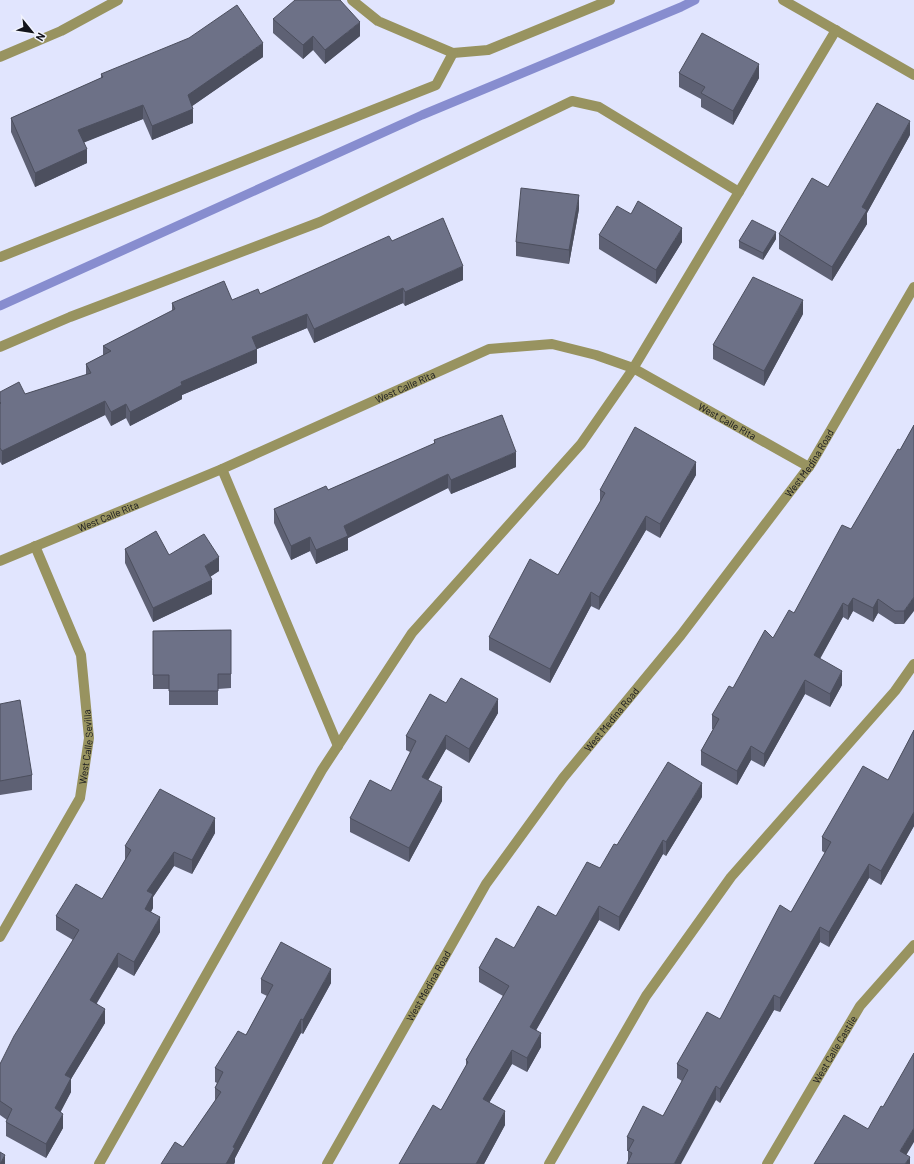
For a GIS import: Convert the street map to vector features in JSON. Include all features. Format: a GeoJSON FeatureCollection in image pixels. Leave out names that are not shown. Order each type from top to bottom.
{"type":"FeatureCollection","features":[{"type":"Feature","properties":{"kind":"street"},"geometry":{"type":"LineString","coordinates":[[0,57],[61,31],[118,0]]}},
{"type":"Feature","properties":{"kind":"street"},"geometry":{"type":"LineString","coordinates":[[352,0],[378,21],[453,53],[488,50],[610,0]]}},
{"type":"Feature","properties":{"kind":"street"},"geometry":{"type":"LineString","coordinates":[[783,0],[914,75]]}},
{"type":"Feature","properties":{"kind":"street"},"geometry":{"type":"LineString","coordinates":[[98,1164],[322,770],[412,633],[581,444],[633,368],[836,30]]}},
{"type":"Feature","properties":{"kind":"street"},"geometry":{"type":"LineString","coordinates":[[0,257],[436,85],[453,53]]}},
{"type":"Feature","properties":{"kind":"street"},"geometry":{"type":"LineString","coordinates":[[0,347],[70,317],[320,222],[572,101],[599,107],[739,192]]}},
{"type":"Feature","properties":{"kind":"street","name":"West Medina Road"},"geometry":{"type":"LineString","coordinates":[[327,1164],[486,884],[562,778],[681,635],[809,467],[914,287]]}},
{"type":"Feature","properties":{"kind":"street","name":"West Calle Rita"},"geometry":{"type":"LineString","coordinates":[[0,561],[222,470],[489,349],[552,344],[596,355],[633,368],[809,467]]}},
{"type":"Feature","properties":{"kind":"street"},"geometry":{"type":"LineString","coordinates":[[222,470],[338,746]]}},
{"type":"Feature","properties":{"kind":"street","name":"West Calle Sevilla"},"geometry":{"type":"LineString","coordinates":[[0,936],[80,798],[89,738],[81,654],[35,546]]}},
{"type":"Feature","properties":{"kind":"street"},"geometry":{"type":"LineString","coordinates":[[549,1164],[646,996],[731,877],[895,691],[914,664]]}},
{"type":"Feature","properties":{"kind":"street","name":"West Calle Castile"},"geometry":{"type":"LineString","coordinates":[[767,1164],[860,1006],[914,945]]}},
{"type":"Feature","properties":{"kind":"building"},"geometry":{"type":"Polygon","coordinates":[[[295,0],[340,0],[360,22],[325,50],[313,36],[303,45],[273,19],[295,0]]]}},
{"type":"Feature","properties":{"kind":"building"},"geometry":{"type":"Polygon","coordinates":[[[237,5],[263,43],[188,95],[193,109],[152,126],[143,105],[78,130],[87,149],[35,173],[11,118],[103,77],[101,74],[189,38],[237,5]]]}},
{"type":"Feature","properties":{"kind":"building"},"geometry":{"type":"Polygon","coordinates":[[[702,33],[759,64],[733,111],[701,93],[705,87],[679,73],[702,33]]]}},
{"type":"Feature","properties":{"kind":"building"},"geometry":{"type":"Polygon","coordinates":[[[877,103],[910,121],[862,207],[867,210],[832,267],[779,234],[812,178],[828,187],[877,103]]]}},
{"type":"Feature","properties":{"kind":"building"},"geometry":{"type":"Polygon","coordinates":[[[521,188],[579,195],[569,250],[516,242],[521,188]]]}},
{"type":"Feature","properties":{"kind":"building"},"geometry":{"type":"Polygon","coordinates":[[[638,201],[682,228],[656,270],[599,235],[617,206],[631,214],[638,201]]]}},
{"type":"Feature","properties":{"kind":"building"},"geometry":{"type":"Polygon","coordinates":[[[443,218],[463,266],[405,292],[403,288],[314,329],[307,314],[252,337],[257,349],[181,382],[182,385],[130,412],[126,404],[111,412],[105,401],[2,451],[0,448],[0,392],[19,382],[25,394],[91,373],[86,364],[111,351],[103,346],[175,309],[172,303],[224,281],[232,300],[258,289],[260,294],[389,236],[392,241],[443,218]]]}},
{"type":"Feature","properties":{"kind":"building"},"geometry":{"type":"Polygon","coordinates":[[[752,220],[776,232],[763,253],[739,241],[752,220]]]}},
{"type":"Feature","properties":{"kind":"building"},"geometry":{"type":"Polygon","coordinates":[[[753,277],[803,300],[764,371],[713,345],[753,277]]]}},
{"type":"Feature","properties":{"kind":"building"},"geometry":{"type":"Polygon","coordinates":[[[502,415],[516,452],[451,480],[448,474],[344,526],[348,536],[316,550],[310,537],[291,546],[274,509],[326,486],[328,490],[435,443],[434,440],[502,415]]]}},
{"type":"Feature","properties":{"kind":"building"},"geometry":{"type":"Polygon","coordinates":[[[914,425],[914,597],[904,611],[895,611],[878,599],[873,608],[853,598],[848,606],[843,603],[814,655],[842,671],[830,694],[805,680],[764,754],[751,746],[737,771],[701,751],[719,719],[712,715],[729,686],[733,688],[765,630],[773,638],[789,610],[794,613],[842,525],[851,529],[898,449],[900,450],[914,425]]]}},
{"type":"Feature","properties":{"kind":"building"},"geometry":{"type":"Polygon","coordinates":[[[635,427],[696,462],[660,524],[646,516],[599,597],[591,592],[550,669],[489,637],[530,559],[558,575],[605,493],[600,490],[635,427]]]}},
{"type":"Feature","properties":{"kind":"building"},"geometry":{"type":"Polygon","coordinates":[[[156,531],[169,555],[204,534],[219,557],[205,566],[212,580],[153,608],[125,549],[156,531]]]}},
{"type":"Feature","properties":{"kind":"building"},"geometry":{"type":"Polygon","coordinates":[[[231,630],[231,674],[218,674],[218,691],[169,691],[169,675],[153,675],[153,631],[231,630]]]}},
{"type":"Feature","properties":{"kind":"building"},"geometry":{"type":"Polygon","coordinates":[[[461,678],[498,699],[469,749],[446,735],[422,777],[442,787],[409,848],[350,818],[370,780],[391,791],[416,741],[406,736],[430,694],[446,703],[461,678]]]}},
{"type":"Feature","properties":{"kind":"building"},"geometry":{"type":"Polygon","coordinates":[[[20,700],[32,775],[0,781],[0,704],[20,700]]]}},
{"type":"Feature","properties":{"kind":"building"},"geometry":{"type":"Polygon","coordinates":[[[914,730],[914,812],[881,871],[869,864],[829,932],[820,927],[780,998],[774,995],[720,1089],[716,1086],[674,1164],[627,1164],[632,1153],[628,1151],[634,1140],[627,1137],[643,1106],[663,1116],[688,1070],[677,1064],[707,1012],[720,1019],[780,905],[791,912],[831,842],[822,837],[863,766],[888,780],[914,730]]]}},
{"type":"Feature","properties":{"kind":"building"},"geometry":{"type":"Polygon","coordinates":[[[668,762],[702,783],[666,842],[663,840],[619,917],[599,906],[530,1027],[541,1033],[527,1058],[512,1050],[483,1099],[505,1111],[476,1164],[399,1164],[433,1105],[441,1110],[468,1062],[466,1060],[509,986],[479,968],[496,938],[514,948],[538,906],[556,916],[587,862],[600,868],[614,844],[617,845],[668,762]]]}},
{"type":"Feature","properties":{"kind":"building"},"geometry":{"type":"Polygon","coordinates":[[[160,789],[215,818],[192,860],[174,852],[147,891],[153,894],[145,909],[160,917],[134,962],[118,953],[90,1000],[105,1009],[65,1075],[71,1078],[55,1108],[63,1114],[46,1144],[6,1122],[12,1109],[0,1101],[0,1064],[14,1036],[79,930],[56,916],[76,884],[102,899],[131,850],[125,846],[160,789]]]}},
{"type":"Feature","properties":{"kind":"building"},"geometry":{"type":"Polygon","coordinates":[[[281,942],[331,969],[303,1020],[301,1019],[233,1147],[235,1148],[226,1164],[161,1164],[175,1142],[183,1147],[221,1092],[215,1088],[223,1072],[215,1068],[238,1031],[246,1035],[273,985],[261,979],[281,942]]]}},
{"type":"Feature","properties":{"kind":"building"},"geometry":{"type":"Polygon","coordinates":[[[914,1053],[914,1128],[900,1151],[910,1157],[905,1164],[814,1164],[844,1115],[868,1129],[881,1106],[883,1107],[914,1053]]]}},
{"type":"Feature","properties":{"kind":"building"},"geometry":{"type":"Polygon","coordinates":[[[0,1152],[5,1155],[0,1164],[0,1152]]]}},
{"type":"Feature","properties":{"kind":"waterway"},"geometry":{"type":"LineString","coordinates":[[0,306],[422,115],[695,0]]}}]}
